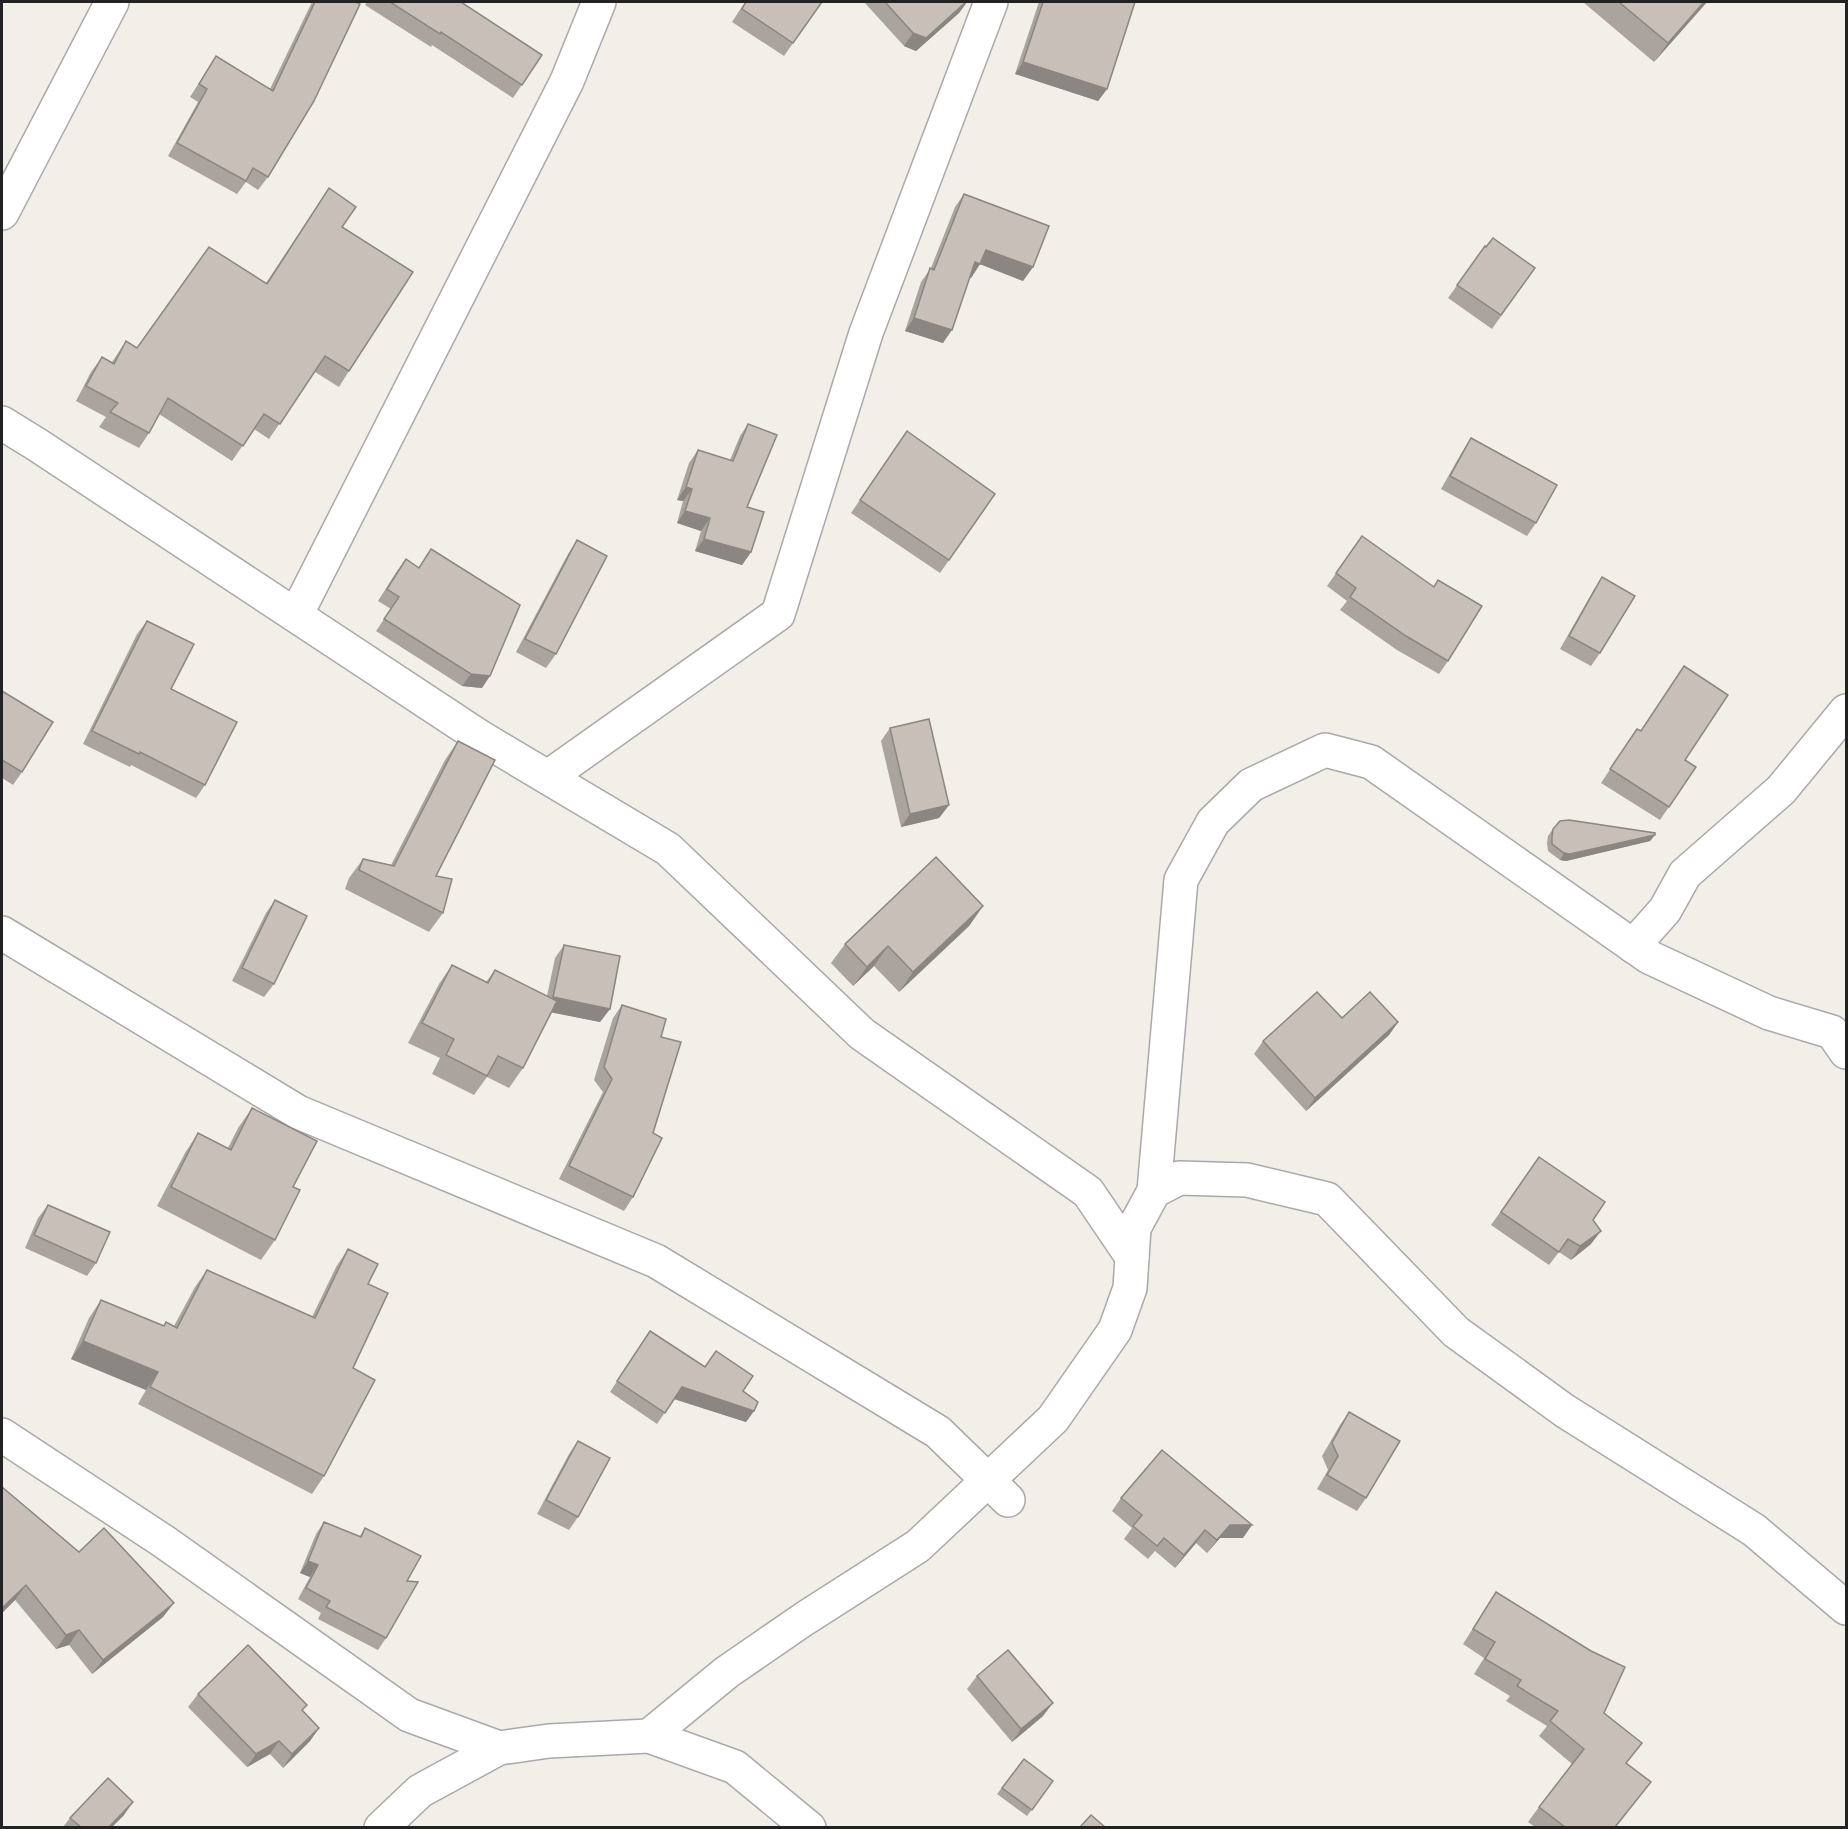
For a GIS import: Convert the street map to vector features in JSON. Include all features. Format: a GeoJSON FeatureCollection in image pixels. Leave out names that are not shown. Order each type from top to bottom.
{"type":"FeatureCollection","features":[{"type":"Feature","properties":{"kind":"street"},"geometry":{"type":"LineString","coordinates":[[2,213],[112,2]]}},
{"type":"Feature","properties":{"kind":"street"},"geometry":{"type":"LineString","coordinates":[[296,615],[567,81],[599,2]]}},
{"type":"Feature","properties":{"kind":"street"},"geometry":{"type":"LineString","coordinates":[[548,777],[778,614],[866,333],[991,2]]}},
{"type":"Feature","properties":{"kind":"street"},"geometry":{"type":"LineString","coordinates":[[2,423],[480,737],[668,849],[862,1034],[1088,1192],[1132,1257]]}},
{"type":"Feature","properties":{"kind":"street"},"geometry":{"type":"LineString","coordinates":[[1633,946],[1665,910],[1685,874],[1781,790],[1846,711]]}},
{"type":"Feature","properties":{"kind":"street"},"geometry":{"type":"LineString","coordinates":[[649,1736],[727,1672],[804,1619],[918,1546],[998,1490],[1053,1419],[1114,1330],[1130,1288],[1134,1228],[1154,1191],[1181,880],[1213,822],[1251,785],[1325,750],[1371,762],[1649,957],[1769,1012],[1832,1032],[1846,1052]]}},
{"type":"Feature","properties":{"kind":"street"},"geometry":{"type":"LineString","coordinates":[[2,933],[298,1112],[656,1261],[938,1432],[998,1490]]}},
{"type":"Feature","properties":{"kind":"street"},"geometry":{"type":"LineString","coordinates":[[1154,1191],[1179,1178],[1247,1180],[1327,1198],[1456,1332],[1565,1412],[1754,1530],[1846,1608]]}},
{"type":"Feature","properties":{"kind":"street"},"geometry":{"type":"LineString","coordinates":[[2,1435],[163,1541],[409,1715],[499,1748]]}},
{"type":"Feature","properties":{"kind":"street"},"geometry":{"type":"LineString","coordinates":[[381,1827],[420,1791],[499,1748],[549,1741],[649,1736],[735,1767],[809,1827]]}},
{"type":"Feature","properties":{"kind":"building"},"geometry":{"type":"Polygon","coordinates":[[[315,2],[356,2],[360,4],[314,101],[268,177],[253,168],[246,181],[177,143],[207,89],[199,84],[216,56],[273,91],[315,2]]]}},
{"type":"Feature","properties":{"kind":"building"},"geometry":{"type":"Polygon","coordinates":[[[390,2],[461,2],[542,55],[522,85],[390,2]]]}},
{"type":"Feature","properties":{"kind":"building"},"geometry":{"type":"Polygon","coordinates":[[[746,2],[822,2],[793,43],[742,9],[746,2]]]}},
{"type":"Feature","properties":{"kind":"building"},"geometry":{"type":"Polygon","coordinates":[[[885,2],[966,2],[926,38],[913,33],[885,2]]]}},
{"type":"Feature","properties":{"kind":"building"},"geometry":{"type":"Polygon","coordinates":[[[1043,2],[1135,2],[1107,89],[1023,62],[1043,2]]]}},
{"type":"Feature","properties":{"kind":"building"},"geometry":{"type":"Polygon","coordinates":[[[1619,2],[1704,2],[1668,43],[1619,2]]]}},
{"type":"Feature","properties":{"kind":"building"},"geometry":{"type":"Polygon","coordinates":[[[329,188],[356,207],[342,227],[413,272],[349,371],[325,356],[280,424],[264,414],[243,446],[168,398],[149,433],[110,412],[118,403],[86,386],[102,357],[114,364],[126,341],[137,348],[209,247],[267,284],[329,188]]]}},
{"type":"Feature","properties":{"kind":"building"},"geometry":{"type":"Polygon","coordinates":[[[964,194],[1049,226],[1033,267],[986,250],[980,264],[975,262],[952,330],[914,318],[930,268],[934,270],[964,194]]]}},
{"type":"Feature","properties":{"kind":"building"},"geometry":{"type":"Polygon","coordinates":[[[1493,238],[1535,268],[1501,315],[1457,285],[1493,238]]]}},
{"type":"Feature","properties":{"kind":"building"},"geometry":{"type":"Polygon","coordinates":[[[748,424],[777,435],[747,507],[764,512],[751,552],[704,539],[710,518],[685,511],[692,489],[686,487],[698,450],[733,461],[748,424]]]}},
{"type":"Feature","properties":{"kind":"building"},"geometry":{"type":"Polygon","coordinates":[[[907,431],[995,494],[949,560],[860,500],[907,431]]]}},
{"type":"Feature","properties":{"kind":"building"},"geometry":{"type":"Polygon","coordinates":[[[1471,438],[1557,485],[1536,523],[1450,476],[1471,438]]]}},
{"type":"Feature","properties":{"kind":"building"},"geometry":{"type":"Polygon","coordinates":[[[1362,536],[1434,587],[1438,580],[1482,606],[1448,661],[1406,636],[1350,597],[1356,588],[1336,573],[1362,536]]]}},
{"type":"Feature","properties":{"kind":"building"},"geometry":{"type":"Polygon","coordinates":[[[577,540],[607,556],[556,654],[525,639],[577,540]]]}},
{"type":"Feature","properties":{"kind":"building"},"geometry":{"type":"Polygon","coordinates":[[[431,549],[520,605],[490,676],[471,674],[384,619],[399,597],[387,589],[406,559],[419,568],[431,549]]]}},
{"type":"Feature","properties":{"kind":"building"},"geometry":{"type":"Polygon","coordinates":[[[1602,577],[1635,596],[1600,653],[1569,636],[1602,577]]]}},
{"type":"Feature","properties":{"kind":"building"},"geometry":{"type":"Polygon","coordinates":[[[147,621],[194,644],[171,689],[237,722],[205,785],[92,731],[147,621]]]}},
{"type":"Feature","properties":{"kind":"building"},"geometry":{"type":"Polygon","coordinates":[[[1684,666],[1728,695],[1685,760],[1696,767],[1669,807],[1610,769],[1637,729],[1641,731],[1684,666]]]}},
{"type":"Feature","properties":{"kind":"building"},"geometry":{"type":"Polygon","coordinates":[[[2,691],[53,722],[22,772],[2,760],[2,691]]]}},
{"type":"Feature","properties":{"kind":"building"},"geometry":{"type":"Polygon","coordinates":[[[929,719],[949,805],[910,814],[890,728],[929,719]]]}},
{"type":"Feature","properties":{"kind":"building"},"geometry":{"type":"Polygon","coordinates":[[[458,741],[495,760],[436,876],[452,879],[443,913],[359,870],[363,859],[394,866],[458,741]]]}},
{"type":"Feature","properties":{"kind":"building"},"geometry":{"type":"Polygon","coordinates":[[[1569,820],[1655,833],[1655,835],[1570,854],[1564,853],[1552,844],[1553,829],[1560,821],[1569,820]]]}},
{"type":"Feature","properties":{"kind":"building"},"geometry":{"type":"Polygon","coordinates":[[[936,857],[983,906],[913,972],[888,946],[867,967],[845,944],[936,857]]]}},
{"type":"Feature","properties":{"kind":"building"},"geometry":{"type":"Polygon","coordinates":[[[275,900],[307,916],[274,984],[242,968],[275,900]]]}},
{"type":"Feature","properties":{"kind":"building"},"geometry":{"type":"Polygon","coordinates":[[[564,945],[620,956],[610,1009],[553,997],[564,945]]]}},
{"type":"Feature","properties":{"kind":"building"},"geometry":{"type":"Polygon","coordinates":[[[452,965],[488,983],[495,970],[557,1001],[523,1068],[498,1056],[487,1076],[446,1055],[454,1039],[422,1023],[452,965]]]}},
{"type":"Feature","properties":{"kind":"building"},"geometry":{"type":"Polygon","coordinates":[[[1317,992],[1342,1018],[1370,992],[1398,1022],[1315,1098],[1263,1041],[1317,992]]]}},
{"type":"Feature","properties":{"kind":"building"},"geometry":{"type":"Polygon","coordinates":[[[622,1005],[666,1019],[661,1037],[681,1042],[653,1133],[662,1138],[633,1197],[569,1166],[612,1079],[604,1067],[622,1005]]]}},
{"type":"Feature","properties":{"kind":"building"},"geometry":{"type":"Polygon","coordinates":[[[252,1108],[317,1141],[293,1187],[300,1190],[275,1240],[171,1187],[198,1133],[231,1150],[252,1108]]]}},
{"type":"Feature","properties":{"kind":"building"},"geometry":{"type":"Polygon","coordinates":[[[1539,1157],[1605,1202],[1593,1220],[1601,1231],[1580,1246],[1568,1239],[1559,1252],[1501,1212],[1539,1157]]]}},
{"type":"Feature","properties":{"kind":"building"},"geometry":{"type":"Polygon","coordinates":[[[48,1205],[110,1232],[96,1263],[34,1235],[48,1205]]]}},
{"type":"Feature","properties":{"kind":"building"},"geometry":{"type":"Polygon","coordinates":[[[348,1249],[378,1264],[368,1284],[388,1293],[353,1368],[375,1380],[324,1476],[150,1387],[158,1372],[83,1341],[101,1300],[164,1326],[166,1322],[177,1328],[207,1270],[315,1318],[348,1249]]]}},
{"type":"Feature","properties":{"kind":"building"},"geometry":{"type":"Polygon","coordinates":[[[650,1331],[705,1367],[716,1351],[753,1376],[743,1391],[758,1402],[754,1411],[682,1387],[665,1413],[617,1381],[650,1331]]]}},
{"type":"Feature","properties":{"kind":"building"},"geometry":{"type":"Polygon","coordinates":[[[1349,1412],[1400,1441],[1366,1498],[1327,1475],[1338,1456],[1332,1443],[1349,1412]]]}},
{"type":"Feature","properties":{"kind":"building"},"geometry":{"type":"Polygon","coordinates":[[[578,1441],[610,1458],[578,1517],[546,1500],[578,1441]]]}},
{"type":"Feature","properties":{"kind":"building"},"geometry":{"type":"Polygon","coordinates":[[[1162,1450],[1252,1525],[1230,1525],[1217,1540],[1205,1530],[1184,1555],[1164,1538],[1157,1546],[1133,1526],[1142,1515],[1121,1498],[1162,1450]]]}},
{"type":"Feature","properties":{"kind":"building"},"geometry":{"type":"Polygon","coordinates":[[[2,1487],[79,1552],[104,1528],[174,1603],[103,1660],[79,1630],[66,1635],[26,1585],[2,1608],[2,1487]]]}},
{"type":"Feature","properties":{"kind":"building"},"geometry":{"type":"Polygon","coordinates":[[[324,1522],[361,1537],[365,1528],[421,1556],[407,1581],[418,1582],[386,1638],[326,1607],[330,1601],[306,1588],[318,1565],[308,1561],[324,1522]]]}},
{"type":"Feature","properties":{"kind":"building"},"geometry":{"type":"Polygon","coordinates":[[[1496,1592],[1591,1651],[1625,1667],[1604,1713],[1642,1743],[1626,1763],[1651,1782],[1615,1827],[1565,1827],[1539,1807],[1584,1749],[1550,1721],[1558,1711],[1517,1686],[1521,1680],[1485,1659],[1495,1642],[1473,1629],[1496,1592]]]}},
{"type":"Feature","properties":{"kind":"building"},"geometry":{"type":"Polygon","coordinates":[[[248,1645],[307,1705],[302,1710],[319,1728],[292,1754],[279,1741],[256,1754],[198,1694],[248,1645]]]}},
{"type":"Feature","properties":{"kind":"building"},"geometry":{"type":"Polygon","coordinates":[[[1008,1650],[1053,1703],[1021,1729],[977,1676],[1008,1650]]]}},
{"type":"Feature","properties":{"kind":"building"},"geometry":{"type":"Polygon","coordinates":[[[1024,1759],[1053,1781],[1032,1810],[1002,1788],[1024,1759]]]}},
{"type":"Feature","properties":{"kind":"building"},"geometry":{"type":"Polygon","coordinates":[[[108,1778],[133,1802],[109,1827],[81,1827],[70,1818],[108,1778]]]}},
{"type":"Feature","properties":{"kind":"building"},"geometry":{"type":"Polygon","coordinates":[[[1091,1815],[1105,1827],[1080,1827],[1091,1815]]]}}]}
